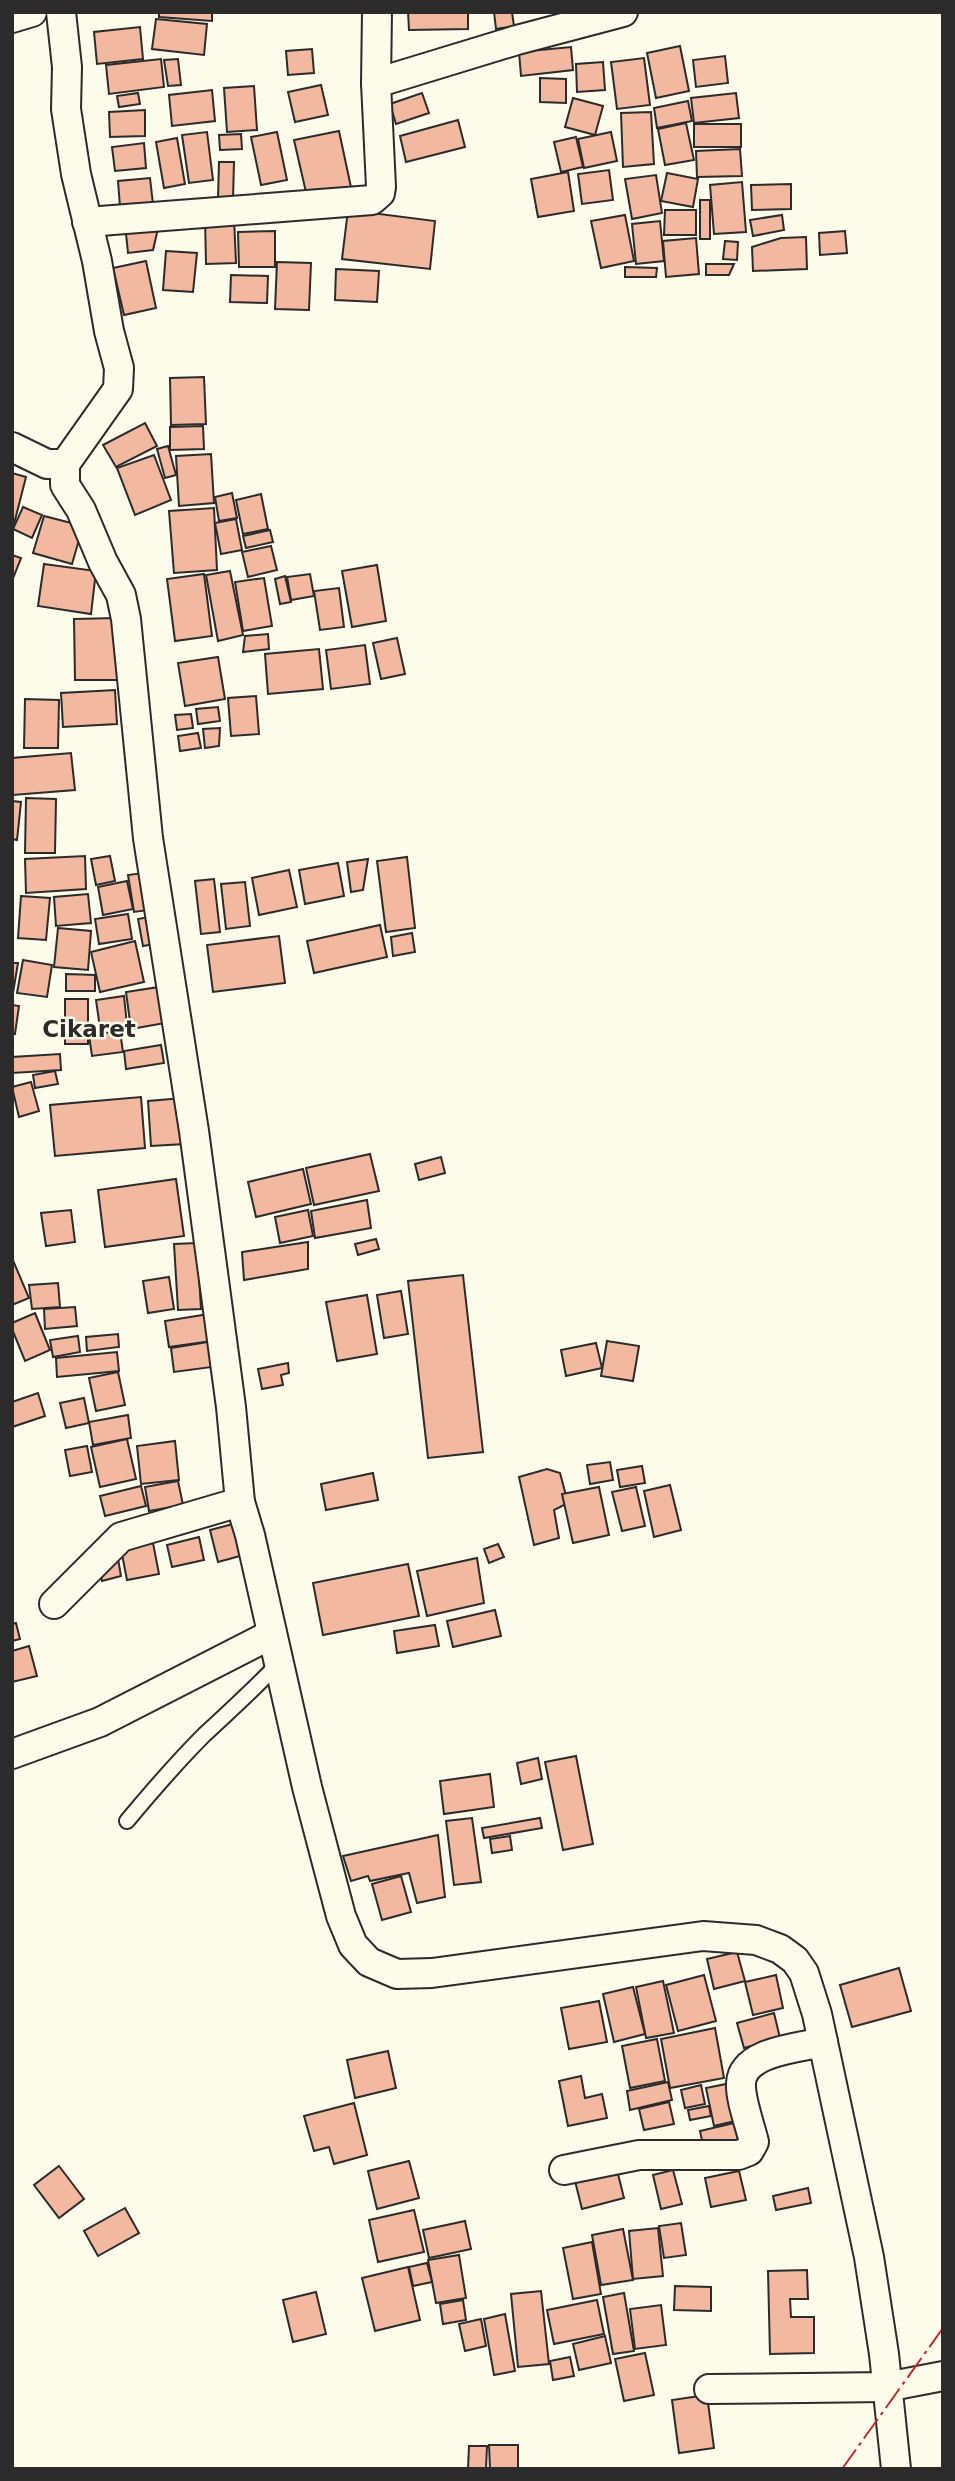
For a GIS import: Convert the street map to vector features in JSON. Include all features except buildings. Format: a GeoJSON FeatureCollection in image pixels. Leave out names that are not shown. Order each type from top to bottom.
{"type":"FeatureCollection","features":[{"type":"Feature","properties":{"kind":"street"},"geometry":{"type":"LineString","coordinates":[[12,18],[32,12]]}},
{"type":"Feature","properties":{"kind":"street"},"geometry":{"type":"LineString","coordinates":[[61,12],[67,67],[66,109],[76,174],[119,368],[118,389],[65,464],[65,485],[77,502],[103,562],[121,595],[126,619],[148,838],[194,1130],[231,1407],[240,1502],[280,1661],[307,1787],[341,1916],[353,1945],[369,1962],[397,1975],[414,1975],[702,1936],[756,1940],[780,1949],[795,1960],[804,1972],[823,2042],[869,2257],[891,2411],[896,2469]]}},
{"type":"Feature","properties":{"kind":"street"},"geometry":{"type":"LineString","coordinates":[[87,222],[372,200],[380,193],[381,187],[376,83],[377,12]]}},
{"type":"Feature","properties":{"kind":"street"},"geometry":{"type":"LineString","coordinates":[[376,83],[517,40],[622,12]]}},
{"type":"Feature","properties":{"kind":"street"},"geometry":{"type":"LineString","coordinates":[[12,447],[47,464],[65,464]]}},
{"type":"Feature","properties":{"kind":"street"},"geometry":{"type":"LineString","coordinates":[[54,1604],[121,1537],[240,1502]]}},
{"type":"Feature","properties":{"kind":"street"},"geometry":{"type":"LineString","coordinates":[[12,1754],[100,1722],[272,1634]]}},
{"type":"Feature","properties":{"kind":"street"},"geometry":{"type":"LineString","coordinates":[[564,2170],[639,2155],[739,2155],[749,2151],[754,2142],[740,2085],[743,2072],[749,2064],[765,2055],[823,2042]]}},
{"type":"Feature","properties":{"kind":"street"},"geometry":{"type":"LineString","coordinates":[[709,2389],[886,2387],[943,2376]]}},
{"type":"Feature","properties":{"kind":"lane"},"geometry":{"type":"LineString","coordinates":[[127,1821],[204,1736],[245,1699],[280,1661]]}},
{"type":"Feature","properties":{"kind":"power"},"geometry":{"type":"LineString","coordinates":[[842,2469],[943,2328]]}},
{"type":"Feature","properties":{"kind":"district","name":"Cikaret"},"geometry":{"type":"Point","coordinates":[89,1029]}}]}
